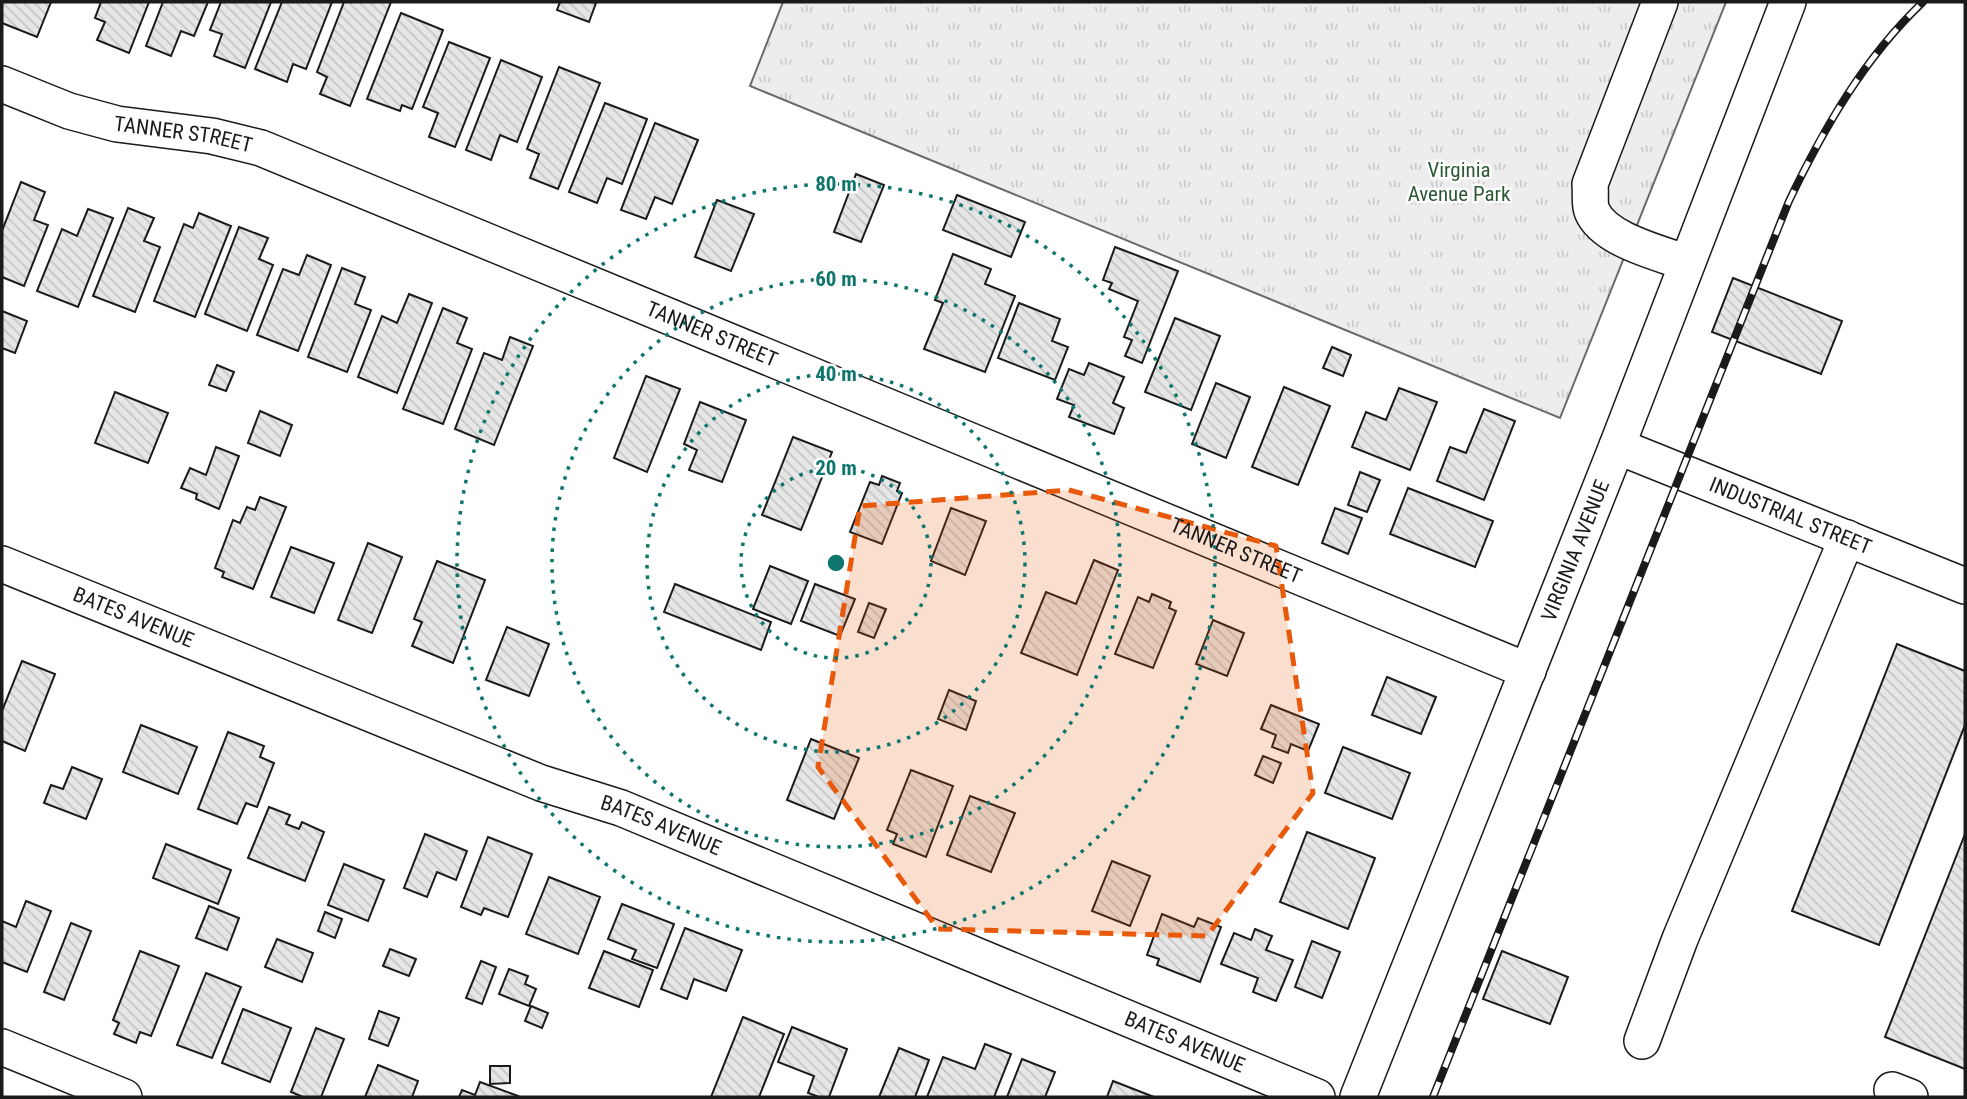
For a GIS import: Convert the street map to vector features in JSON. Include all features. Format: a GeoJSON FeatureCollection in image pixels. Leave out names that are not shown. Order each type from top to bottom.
{"type":"FeatureCollection","features":[{"type":"Feature","properties":{"kind":"street"},"geometry":{"type":"LineString","coordinates":[[1660,2],[1590,184],[1592,211],[1605,228],[1626,240],[1687,263]]}},
{"type":"Feature","properties":{"kind":"street","name":"VIRGINIA AVENUE"},"geometry":{"type":"LineString","coordinates":[[1358,1097],[1617,446],[1788,2]]}},
{"type":"Feature","properties":{"kind":"street","name":"TANNER STREET"},"geometry":{"type":"LineString","coordinates":[[2,84],[69,111],[117,124],[212,136],[261,148],[1528,671]]}},
{"type":"Feature","properties":{"kind":"street","name":"INDUSTRIAL STREET"},"geometry":{"type":"LineString","coordinates":[[1617,446],[1965,586]]}},
{"type":"Feature","properties":{"kind":"street"},"geometry":{"type":"LineString","coordinates":[[1642,1041],[1680,939],[1847,538]]}},
{"type":"Feature","properties":{"kind":"street","name":"BATES AVENUE"},"geometry":{"type":"LineString","coordinates":[[2,564],[541,783],[634,814],[1317,1097]]}},
{"type":"Feature","properties":{"kind":"street"},"geometry":{"type":"LineString","coordinates":[[2,1047],[124,1097]]}},
{"type":"Feature","properties":{"kind":"highlighted area"},"geometry":{"type":"Polygon","coordinates":[[[1069,490],[1276,546],[1313,793],[1207,936],[938,929],[818,767],[860,506],[1069,490]]]}},
{"type":"Feature","properties":{"kind":"green space","name":"Virginia Avenue Park"},"geometry":{"type":"Polygon","coordinates":[[[783,2],[1726,2],[1560,418],[750,86],[783,2]]]}},
{"type":"Feature","properties":{"kind":"building"},"geometry":{"type":"Polygon","coordinates":[[[2,2],[51,2],[37,37],[2,23],[2,2]]]}},
{"type":"Feature","properties":{"kind":"building"},"geometry":{"type":"Polygon","coordinates":[[[101,2],[149,2],[129,53],[97,40],[105,22],[95,18],[101,2]]]}},
{"type":"Feature","properties":{"kind":"building"},"geometry":{"type":"Polygon","coordinates":[[[163,2],[208,2],[194,36],[181,31],[171,56],[146,46],[163,2]]]}},
{"type":"Feature","properties":{"kind":"building"},"geometry":{"type":"Polygon","coordinates":[[[221,2],[271,2],[245,68],[214,56],[222,34],[210,30],[221,2]]]}},
{"type":"Feature","properties":{"kind":"building"},"geometry":{"type":"Polygon","coordinates":[[[282,2],[332,2],[306,69],[293,64],[287,82],[255,69],[282,2]]]}},
{"type":"Feature","properties":{"kind":"building"},"geometry":{"type":"Polygon","coordinates":[[[344,2],[391,2],[350,106],[320,94],[327,77],[317,72],[344,2]]]}},
{"type":"Feature","properties":{"kind":"building"},"geometry":{"type":"Polygon","coordinates":[[[560,2],[596,3],[589,22],[557,10],[560,2]]]}},
{"type":"Feature","properties":{"kind":"building"},"geometry":{"type":"Polygon","coordinates":[[[401,13],[443,30],[412,109],[402,105],[400,111],[367,99],[401,13]]]}},
{"type":"Feature","properties":{"kind":"building"},"geometry":{"type":"Polygon","coordinates":[[[449,42],[490,58],[455,147],[429,137],[438,113],[423,107],[449,42]]]}},
{"type":"Feature","properties":{"kind":"building"},"geometry":{"type":"Polygon","coordinates":[[[501,60],[542,77],[517,142],[500,135],[491,160],[466,150],[501,60]]]}},
{"type":"Feature","properties":{"kind":"building"},"geometry":{"type":"Polygon","coordinates":[[[559,67],[600,83],[558,189],[530,178],[539,154],[527,149],[559,67]]]}},
{"type":"Feature","properties":{"kind":"building"},"geometry":{"type":"Polygon","coordinates":[[[605,103],[647,119],[622,184],[607,178],[597,203],[569,192],[605,103]]]}},
{"type":"Feature","properties":{"kind":"building"},"geometry":{"type":"Polygon","coordinates":[[[655,123],[698,140],[672,204],[655,197],[646,219],[621,210],[655,123]]]}},
{"type":"Feature","properties":{"kind":"building"},"geometry":{"type":"Polygon","coordinates":[[[856,174],[884,185],[861,242],[834,232],[856,174]]]}},
{"type":"Feature","properties":{"kind":"building"},"geometry":{"type":"Polygon","coordinates":[[[21,182],[45,192],[34,220],[48,225],[24,286],[2,277],[2,231],[21,182]]]}},
{"type":"Feature","properties":{"kind":"building"},"geometry":{"type":"Polygon","coordinates":[[[957,195],[1025,222],[1011,257],[943,230],[957,195]]]}},
{"type":"Feature","properties":{"kind":"building"},"geometry":{"type":"Polygon","coordinates":[[[717,200],[754,214],[731,271],[695,257],[717,200]]]}},
{"type":"Feature","properties":{"kind":"building"},"geometry":{"type":"Polygon","coordinates":[[[128,208],[154,218],[144,241],[160,247],[135,312],[93,296],[128,208]]]}},
{"type":"Feature","properties":{"kind":"building"},"geometry":{"type":"Polygon","coordinates":[[[88,209],[113,218],[78,307],[37,291],[62,229],[77,236],[88,209]]]}},
{"type":"Feature","properties":{"kind":"building"},"geometry":{"type":"Polygon","coordinates":[[[199,213],[231,226],[195,317],[154,301],[184,224],[193,228],[199,213]]]}},
{"type":"Feature","properties":{"kind":"building"},"geometry":{"type":"Polygon","coordinates":[[[239,227],[268,238],[259,259],[273,265],[247,331],[205,314],[239,227]]]}},
{"type":"Feature","properties":{"kind":"building"},"geometry":{"type":"Polygon","coordinates":[[[1115,247],[1178,271],[1142,363],[1125,356],[1132,340],[1124,337],[1138,301],[1109,289],[1112,283],[1103,280],[1115,247]]]}},
{"type":"Feature","properties":{"kind":"building"},"geometry":{"type":"Polygon","coordinates":[[[953,254],[991,269],[985,284],[1015,296],[985,372],[924,349],[943,303],[935,300],[953,254]]]}},
{"type":"Feature","properties":{"kind":"building"},"geometry":{"type":"Polygon","coordinates":[[[307,255],[331,265],[298,351],[257,335],[283,269],[299,275],[307,255]]]}},
{"type":"Feature","properties":{"kind":"building"},"geometry":{"type":"Polygon","coordinates":[[[342,268],[365,277],[355,304],[371,310],[347,372],[308,357],[342,268]]]}},
{"type":"Feature","properties":{"kind":"building"},"geometry":{"type":"Polygon","coordinates":[[[1733,278],[1842,321],[1821,374],[1712,332],[1733,278]]]}},
{"type":"Feature","properties":{"kind":"building"},"geometry":{"type":"Polygon","coordinates":[[[409,294],[432,303],[397,393],[358,377],[382,316],[397,323],[409,294]]]}},
{"type":"Feature","properties":{"kind":"building"},"geometry":{"type":"Polygon","coordinates":[[[1019,303],[1060,319],[1052,341],[1068,347],[1055,380],[998,358],[1019,303]]]}},
{"type":"Feature","properties":{"kind":"building"},"geometry":{"type":"Polygon","coordinates":[[[443,308],[467,318],[457,343],[472,349],[443,424],[403,409],[443,308]]]}},
{"type":"Feature","properties":{"kind":"building"},"geometry":{"type":"Polygon","coordinates":[[[2,311],[27,321],[15,353],[2,348],[2,311]]]}},
{"type":"Feature","properties":{"kind":"building"},"geometry":{"type":"Polygon","coordinates":[[[1175,318],[1220,336],[1191,410],[1145,392],[1175,318]]]}},
{"type":"Feature","properties":{"kind":"building"},"geometry":{"type":"Polygon","coordinates":[[[510,337],[533,346],[494,445],[455,429],[484,353],[502,360],[510,337]]]}},
{"type":"Feature","properties":{"kind":"building"},"geometry":{"type":"Polygon","coordinates":[[[1332,347],[1351,355],[1343,376],[1323,368],[1332,347]]]}},
{"type":"Feature","properties":{"kind":"building"},"geometry":{"type":"Polygon","coordinates":[[[1089,363],[1124,377],[1113,403],[1124,408],[1114,434],[1069,417],[1074,405],[1057,399],[1069,369],[1084,375],[1089,363]]]}},
{"type":"Feature","properties":{"kind":"building"},"geometry":{"type":"Polygon","coordinates":[[[217,365],[234,372],[226,391],[209,385],[217,365]]]}},
{"type":"Feature","properties":{"kind":"building"},"geometry":{"type":"Polygon","coordinates":[[[646,376],[680,389],[647,472],[614,458],[646,376]]]}},
{"type":"Feature","properties":{"kind":"building"},"geometry":{"type":"Polygon","coordinates":[[[1216,383],[1250,397],[1226,458],[1192,444],[1216,383]]]}},
{"type":"Feature","properties":{"kind":"building"},"geometry":{"type":"Polygon","coordinates":[[[1284,387],[1330,406],[1298,485],[1252,467],[1284,387]]]}},
{"type":"Feature","properties":{"kind":"building"},"geometry":{"type":"Polygon","coordinates":[[[1399,388],[1437,402],[1410,470],[1352,447],[1366,412],[1386,420],[1399,388]]]}},
{"type":"Feature","properties":{"kind":"building"},"geometry":{"type":"Polygon","coordinates":[[[115,392],[168,413],[148,463],[95,443],[115,392]]]}},
{"type":"Feature","properties":{"kind":"building"},"geometry":{"type":"Polygon","coordinates":[[[700,402],[746,420],[722,482],[689,470],[697,450],[684,444],[700,402]]]}},
{"type":"Feature","properties":{"kind":"building"},"geometry":{"type":"Polygon","coordinates":[[[1484,409],[1515,421],[1484,500],[1437,481],[1450,447],[1466,453],[1484,409]]]}},
{"type":"Feature","properties":{"kind":"building"},"geometry":{"type":"Polygon","coordinates":[[[260,411],[292,425],[280,456],[248,443],[260,411]]]}},
{"type":"Feature","properties":{"kind":"building"},"geometry":{"type":"Polygon","coordinates":[[[793,437],[832,452],[801,530],[762,515],[793,437]]]}},
{"type":"Feature","properties":{"kind":"building"},"geometry":{"type":"Polygon","coordinates":[[[216,447],[239,456],[219,509],[196,499],[197,494],[181,488],[190,468],[206,475],[216,447]]]}},
{"type":"Feature","properties":{"kind":"building"},"geometry":{"type":"Polygon","coordinates":[[[1360,472],[1380,480],[1367,512],[1348,505],[1360,472]]]}},
{"type":"Feature","properties":{"kind":"building"},"geometry":{"type":"Polygon","coordinates":[[[882,476],[900,483],[897,491],[902,493],[882,544],[850,532],[870,482],[879,485],[882,476]]]}},
{"type":"Feature","properties":{"kind":"building"},"geometry":{"type":"Polygon","coordinates":[[[1408,488],[1493,521],[1475,567],[1390,534],[1408,488]]]}},
{"type":"Feature","properties":{"kind":"building"},"geometry":{"type":"Polygon","coordinates":[[[260,497],[286,507],[253,589],[222,577],[224,572],[215,568],[233,520],[240,523],[247,507],[255,510],[260,497]]]}},
{"type":"Feature","properties":{"kind":"building"},"geometry":{"type":"Polygon","coordinates":[[[951,508],[986,521],[965,575],[931,561],[951,508]]]}},
{"type":"Feature","properties":{"kind":"building"},"geometry":{"type":"Polygon","coordinates":[[[1335,508],[1362,518],[1348,554],[1322,543],[1335,508]]]}},
{"type":"Feature","properties":{"kind":"building"},"geometry":{"type":"Polygon","coordinates":[[[368,543],[402,557],[372,633],[338,620],[368,543]]]}},
{"type":"Feature","properties":{"kind":"building"},"geometry":{"type":"Polygon","coordinates":[[[291,547],[334,563],[314,613],[271,597],[291,547]]]}},
{"type":"Feature","properties":{"kind":"building"},"geometry":{"type":"Polygon","coordinates":[[[1094,560],[1118,570],[1077,675],[1021,653],[1046,592],[1076,604],[1094,560]]]}},
{"type":"Feature","properties":{"kind":"building"},"geometry":{"type":"Polygon","coordinates":[[[437,561],[485,580],[453,663],[412,646],[422,622],[414,619],[437,561]]]}},
{"type":"Feature","properties":{"kind":"building"},"geometry":{"type":"Polygon","coordinates":[[[770,566],[808,581],[791,624],[753,609],[770,566]]]}},
{"type":"Feature","properties":{"kind":"building"},"geometry":{"type":"Polygon","coordinates":[[[675,584],[771,622],[761,650],[664,612],[675,584]]]}},
{"type":"Feature","properties":{"kind":"building"},"geometry":{"type":"Polygon","coordinates":[[[815,584],[855,599],[840,636],[801,621],[815,584]]]}},
{"type":"Feature","properties":{"kind":"building"},"geometry":{"type":"Polygon","coordinates":[[[1152,594],[1171,602],[1169,608],[1176,611],[1153,668],[1115,654],[1138,597],[1149,602],[1152,594]]]}},
{"type":"Feature","properties":{"kind":"building"},"geometry":{"type":"Polygon","coordinates":[[[869,603],[886,609],[874,638],[858,632],[869,603]]]}},
{"type":"Feature","properties":{"kind":"building"},"geometry":{"type":"Polygon","coordinates":[[[1213,620],[1244,633],[1227,676],[1196,664],[1213,620]]]}},
{"type":"Feature","properties":{"kind":"building"},"geometry":{"type":"Polygon","coordinates":[[[507,627],[549,644],[529,696],[486,680],[507,627]]]}},
{"type":"Feature","properties":{"kind":"building"},"geometry":{"type":"Polygon","coordinates":[[[1897,644],[1965,671],[1965,725],[1879,945],[1792,911],[1897,644]]]}},
{"type":"Feature","properties":{"kind":"building"},"geometry":{"type":"Polygon","coordinates":[[[22,661],[55,674],[25,751],[2,741],[2,711],[22,661]]]}},
{"type":"Feature","properties":{"kind":"building"},"geometry":{"type":"Polygon","coordinates":[[[1387,677],[1436,697],[1421,734],[1372,715],[1387,677]]]}},
{"type":"Feature","properties":{"kind":"building"},"geometry":{"type":"Polygon","coordinates":[[[949,690],[976,701],[966,730],[938,719],[949,690]]]}},
{"type":"Feature","properties":{"kind":"building"},"geometry":{"type":"Polygon","coordinates":[[[1271,705],[1319,724],[1308,751],[1291,744],[1288,753],[1272,747],[1276,735],[1261,729],[1271,705]]]}},
{"type":"Feature","properties":{"kind":"building"},"geometry":{"type":"Polygon","coordinates":[[[141,725],[197,747],[178,794],[123,772],[141,725]]]}},
{"type":"Feature","properties":{"kind":"building"},"geometry":{"type":"Polygon","coordinates":[[[228,732],[264,746],[260,757],[274,763],[257,807],[246,803],[237,824],[198,809],[228,732]]]}},
{"type":"Feature","properties":{"kind":"building"},"geometry":{"type":"Polygon","coordinates":[[[811,739],[859,758],[834,819],[787,800],[811,739]]]}},
{"type":"Feature","properties":{"kind":"building"},"geometry":{"type":"Polygon","coordinates":[[[1343,747],[1410,773],[1392,819],[1325,793],[1343,747]]]}},
{"type":"Feature","properties":{"kind":"building"},"geometry":{"type":"Polygon","coordinates":[[[1263,756],[1281,763],[1273,783],[1255,775],[1263,756]]]}},
{"type":"Feature","properties":{"kind":"building"},"geometry":{"type":"Polygon","coordinates":[[[72,767],[102,779],[86,819],[44,803],[51,785],[63,789],[72,767]]]}},
{"type":"Feature","properties":{"kind":"building"},"geometry":{"type":"Polygon","coordinates":[[[911,770],[953,786],[926,857],[893,844],[897,834],[887,830],[911,770]]]}},
{"type":"Feature","properties":{"kind":"building"},"geometry":{"type":"Polygon","coordinates":[[[970,796],[1015,813],[991,872],[947,855],[970,796]]]}},
{"type":"Feature","properties":{"kind":"building"},"geometry":{"type":"Polygon","coordinates":[[[269,807],[290,815],[286,824],[299,829],[302,822],[324,832],[305,881],[248,858],[269,807]]]}},
{"type":"Feature","properties":{"kind":"building"},"geometry":{"type":"Polygon","coordinates":[[[1307,832],[1375,858],[1348,929],[1280,902],[1307,832]]]}},
{"type":"Feature","properties":{"kind":"building"},"geometry":{"type":"Polygon","coordinates":[[[425,834],[467,851],[456,880],[437,872],[427,897],[404,888],[425,834]]]}},
{"type":"Feature","properties":{"kind":"building"},"geometry":{"type":"Polygon","coordinates":[[[1965,834],[1965,1069],[1885,1037],[1965,834]]]}},
{"type":"Feature","properties":{"kind":"building"},"geometry":{"type":"Polygon","coordinates":[[[488,837],[532,854],[508,917],[484,908],[481,915],[461,907],[488,837]]]}},
{"type":"Feature","properties":{"kind":"building"},"geometry":{"type":"Polygon","coordinates":[[[166,844],[231,870],[218,904],[153,878],[166,844]]]}},
{"type":"Feature","properties":{"kind":"building"},"geometry":{"type":"Polygon","coordinates":[[[1112,861],[1150,876],[1130,926],[1092,911],[1112,861]]]}},
{"type":"Feature","properties":{"kind":"building"},"geometry":{"type":"Polygon","coordinates":[[[344,864],[384,880],[368,921],[328,905],[344,864]]]}},
{"type":"Feature","properties":{"kind":"building"},"geometry":{"type":"Polygon","coordinates":[[[549,877],[600,897],[578,954],[526,934],[549,877]]]}},
{"type":"Feature","properties":{"kind":"building"},"geometry":{"type":"Polygon","coordinates":[[[26,901],[51,911],[27,972],[2,962],[2,921],[16,927],[26,901]]]}},
{"type":"Feature","properties":{"kind":"building"},"geometry":{"type":"Polygon","coordinates":[[[622,904],[674,924],[657,968],[632,959],[636,950],[608,939],[622,904]]]}},
{"type":"Feature","properties":{"kind":"building"},"geometry":{"type":"Polygon","coordinates":[[[209,906],[239,918],[227,950],[196,938],[209,906]]]}},
{"type":"Feature","properties":{"kind":"building"},"geometry":{"type":"Polygon","coordinates":[[[325,912],[342,919],[335,938],[318,931],[325,912]]]}},
{"type":"Feature","properties":{"kind":"building"},"geometry":{"type":"Polygon","coordinates":[[[1162,914],[1194,927],[1198,918],[1221,927],[1200,982],[1157,965],[1159,959],[1147,955],[1162,914]]]}},
{"type":"Feature","properties":{"kind":"building"},"geometry":{"type":"Polygon","coordinates":[[[71,923],[91,931],[64,1000],[44,992],[71,923]]]}},
{"type":"Feature","properties":{"kind":"building"},"geometry":{"type":"Polygon","coordinates":[[[685,928],[742,950],[726,991],[694,979],[687,999],[661,989],[685,928]]]}},
{"type":"Feature","properties":{"kind":"building"},"geometry":{"type":"Polygon","coordinates":[[[1255,929],[1272,936],[1266,950],[1293,960],[1276,1001],[1253,992],[1258,978],[1221,964],[1234,933],[1251,940],[1255,929]]]}},
{"type":"Feature","properties":{"kind":"building"},"geometry":{"type":"Polygon","coordinates":[[[277,939],[313,953],[302,982],[265,967],[277,939]]]}},
{"type":"Feature","properties":{"kind":"building"},"geometry":{"type":"Polygon","coordinates":[[[1312,941],[1340,952],[1322,998],[1295,987],[1312,941]]]}},
{"type":"Feature","properties":{"kind":"building"},"geometry":{"type":"Polygon","coordinates":[[[390,949],[416,959],[409,976],[383,966],[390,949]]]}},
{"type":"Feature","properties":{"kind":"building"},"geometry":{"type":"Polygon","coordinates":[[[140,951],[179,966],[151,1036],[140,1032],[136,1043],[114,1034],[119,1023],[113,1020],[140,951]]]}},
{"type":"Feature","properties":{"kind":"building"},"geometry":{"type":"Polygon","coordinates":[[[604,951],[653,970],[639,1007],[589,988],[604,951]]]}},
{"type":"Feature","properties":{"kind":"building"},"geometry":{"type":"Polygon","coordinates":[[[1502,951],[1568,977],[1550,1024],[1483,999],[1502,951]]]}},
{"type":"Feature","properties":{"kind":"building"},"geometry":{"type":"Polygon","coordinates":[[[481,961],[496,967],[482,1004],[466,998],[481,961]]]}},
{"type":"Feature","properties":{"kind":"building"},"geometry":{"type":"Polygon","coordinates":[[[509,969],[528,976],[525,984],[536,989],[529,1006],[499,994],[509,969]]]}},
{"type":"Feature","properties":{"kind":"building"},"geometry":{"type":"Polygon","coordinates":[[[206,973],[241,987],[212,1058],[177,1045],[206,973]]]}},
{"type":"Feature","properties":{"kind":"building"},"geometry":{"type":"Polygon","coordinates":[[[531,1006],[548,1013],[542,1028],[525,1021],[531,1006]]]}},
{"type":"Feature","properties":{"kind":"building"},"geometry":{"type":"Polygon","coordinates":[[[243,1009],[291,1028],[270,1082],[222,1063],[243,1009]]]}},
{"type":"Feature","properties":{"kind":"building"},"geometry":{"type":"Polygon","coordinates":[[[379,1011],[399,1018],[388,1046],[369,1039],[379,1011]]]}},
{"type":"Feature","properties":{"kind":"building"},"geometry":{"type":"Polygon","coordinates":[[[743,1017],[784,1034],[759,1097],[711,1097],[743,1017]]]}},
{"type":"Feature","properties":{"kind":"building"},"geometry":{"type":"Polygon","coordinates":[[[792,1027],[847,1049],[829,1097],[808,1093],[814,1076],[778,1062],[792,1027]]]}},
{"type":"Feature","properties":{"kind":"building"},"geometry":{"type":"Polygon","coordinates":[[[316,1028],[344,1039],[321,1097],[303,1097],[291,1092],[316,1028]]]}},
{"type":"Feature","properties":{"kind":"building"},"geometry":{"type":"Polygon","coordinates":[[[985,1044],[1011,1054],[994,1097],[927,1097],[943,1057],[975,1069],[985,1044]]]}},
{"type":"Feature","properties":{"kind":"building"},"geometry":{"type":"Polygon","coordinates":[[[899,1048],[929,1060],[915,1097],[879,1097],[899,1048]]]}},
{"type":"Feature","properties":{"kind":"building"},"geometry":{"type":"Polygon","coordinates":[[[1022,1059],[1055,1072],[1045,1097],[1007,1097],[1022,1059]]]}},
{"type":"Feature","properties":{"kind":"building"},"geometry":{"type":"Polygon","coordinates":[[[378,1065],[418,1081],[412,1097],[365,1097],[378,1065]]]}},
{"type":"Feature","properties":{"kind":"building"},"geometry":{"type":"Polygon","coordinates":[[[490,1066],[510,1066],[510,1083],[490,1084],[490,1066]]]}},
{"type":"Feature","properties":{"kind":"building"},"geometry":{"type":"Polygon","coordinates":[[[1113,1081],[1154,1097],[1107,1097],[1113,1081]]]}},
{"type":"Feature","properties":{"kind":"building"},"geometry":{"type":"Polygon","coordinates":[[[480,1082],[518,1096],[459,1097],[462,1090],[475,1095],[480,1082]]]}},
{"type":"Feature","properties":{"kind":"railway"},"geometry":{"type":"LineString","coordinates":[[1433,1097],[1789,201],[1816,147],[1847,95],[1882,46],[1923,2]]}}]}
